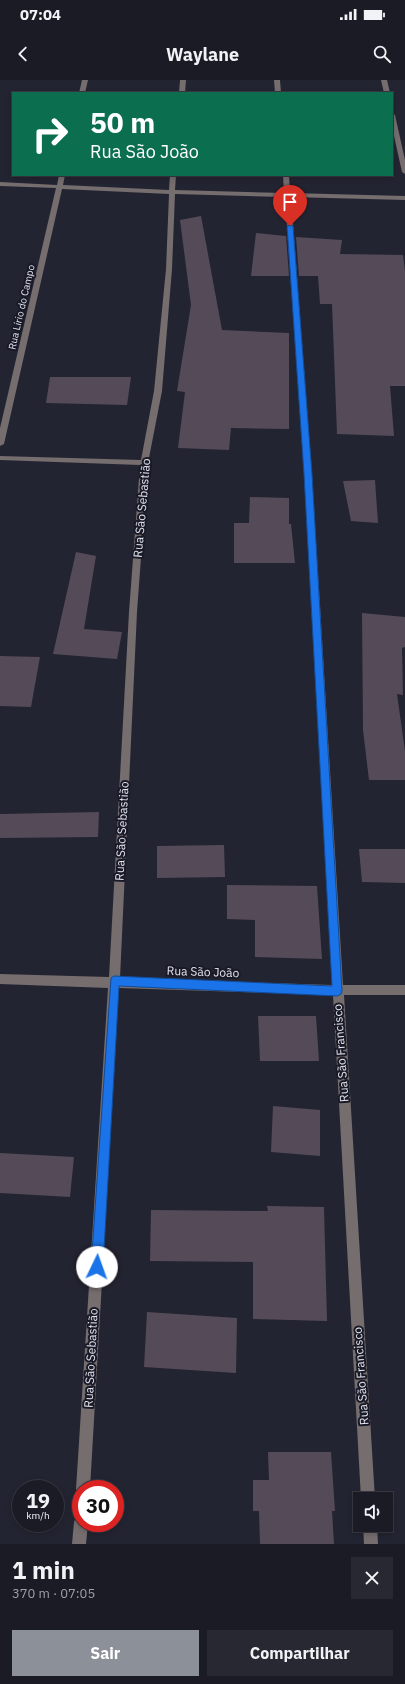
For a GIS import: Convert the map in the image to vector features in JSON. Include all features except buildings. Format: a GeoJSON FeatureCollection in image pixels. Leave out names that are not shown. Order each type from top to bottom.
{"type":"FeatureCollection","features":[{"type":"Feature","properties":{"kind":"street"},"geometry":{"type":"LineString","coordinates":[[82,92],[85,80]]}},
{"type":"Feature","properties":{"kind":"street"},"geometry":{"type":"LineString","coordinates":[[182,92],[183,80]]}},
{"type":"Feature","properties":{"kind":"street"},"geometry":{"type":"LineString","coordinates":[[277,80],[278,92]]}},
{"type":"Feature","properties":{"kind":"street"},"geometry":{"type":"LineString","coordinates":[[384,80],[387,92]]}},
{"type":"Feature","properties":{"kind":"street"},"geometry":{"type":"LineString","coordinates":[[393,119],[405,172]]}},
{"type":"Feature","properties":{"kind":"street","name":"Rua Lírio do Campo"},"geometry":{"type":"LineString","coordinates":[[0,444],[62,176]]}},
{"type":"Feature","properties":{"kind":"street","name":"Rua São Sebastião"},"geometry":{"type":"LineString","coordinates":[[84,1480],[114,981],[133,612],[144,463],[158,391],[169,269],[173,176]]}},
{"type":"Feature","properties":{"kind":"street","name":"Rua São Francisco"},"geometry":{"type":"LineString","coordinates":[[286,176],[308,482],[368,1492]]}},
{"type":"Feature","properties":{"kind":"street"},"geometry":{"type":"LineString","coordinates":[[0,184],[172,192],[405,198]]}},
{"type":"Feature","properties":{"kind":"street"},"geometry":{"type":"LineString","coordinates":[[0,458],[144,463]]}},
{"type":"Feature","properties":{"kind":"street","name":"Rua São João"},"geometry":{"type":"LineString","coordinates":[[0,979],[114,981],[337,991],[405,990]]}},
{"type":"Feature","properties":{"kind":"street"},"geometry":{"type":"LineString","coordinates":[[79,1544],[80,1532]]}},
{"type":"Feature","properties":{"kind":"street"},"geometry":{"type":"LineString","coordinates":[[370,1532],[371,1544]]}},
{"type":"Feature","properties":{"kind":"route"},"geometry":{"type":"LineString","coordinates":[[97,1267],[114,981],[337,991],[308,474],[290,226]]}}]}
